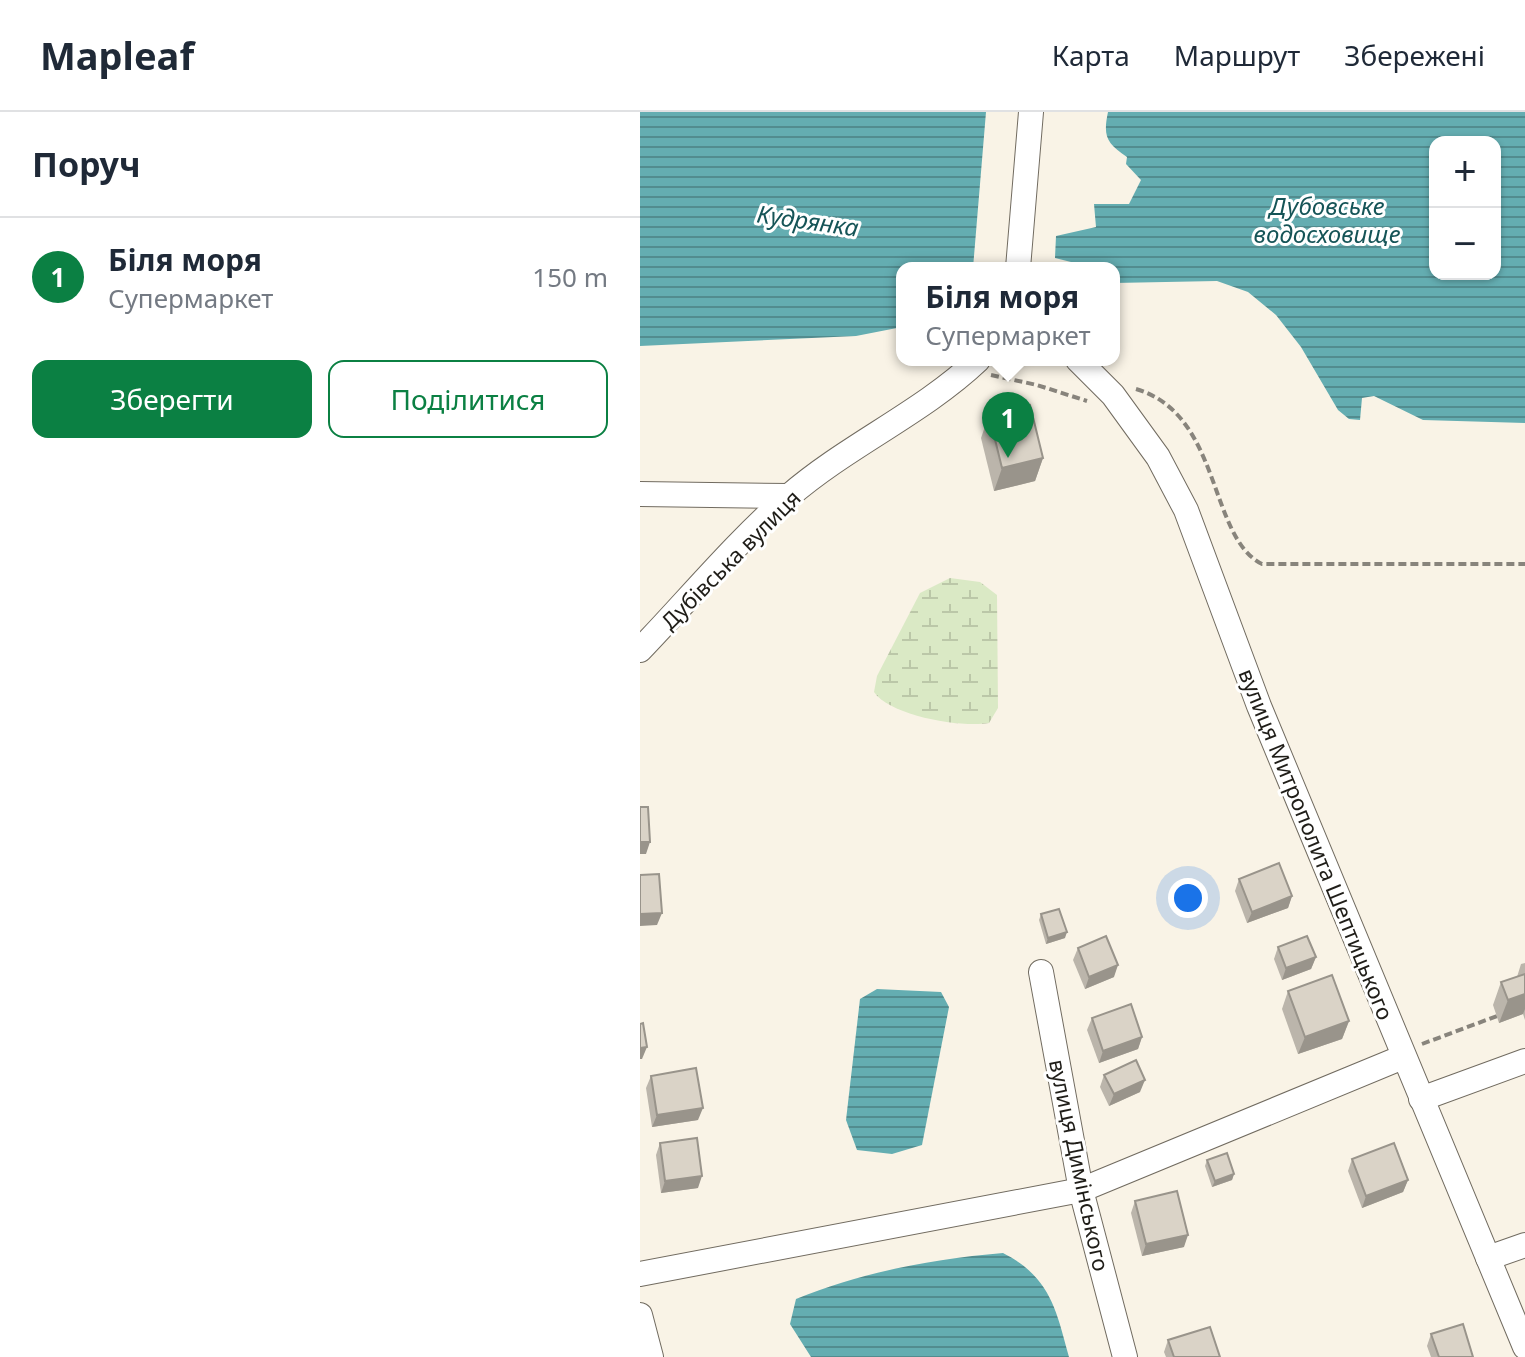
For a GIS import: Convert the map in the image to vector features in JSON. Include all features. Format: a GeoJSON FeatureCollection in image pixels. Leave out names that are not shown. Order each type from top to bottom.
{"type":"FeatureCollection","features":[{"type":"Feature","properties":{"kind":"street"},"geometry":{"type":"LineString","coordinates":[[1018,262],[1031,112]]}},
{"type":"Feature","properties":{"kind":"street","name":"Дубівська вулиця"},"geometry":{"type":"LineString","coordinates":[[640,650],[789,496],[887,425],[954,383],[972,366]]}},
{"type":"Feature","properties":{"kind":"street","name":"вулиця Митрополита Шептицького"},"geometry":{"type":"LineString","coordinates":[[1085,366],[1099,379],[1158,457],[1186,510],[1259,706],[1525,1347]]}},
{"type":"Feature","properties":{"kind":"street"},"geometry":{"type":"LineString","coordinates":[[640,494],[789,496]]}},
{"type":"Feature","properties":{"kind":"street","name":"вулиця Димінського"},"geometry":{"type":"LineString","coordinates":[[1041,972],[1081,1190],[1125,1357]]}},
{"type":"Feature","properties":{"kind":"street"},"geometry":{"type":"LineString","coordinates":[[640,1274],[1081,1190],[1402,1054]]}},
{"type":"Feature","properties":{"kind":"street"},"geometry":{"type":"LineString","coordinates":[[1421,1099],[1525,1061]]}},
{"type":"Feature","properties":{"kind":"street"},"geometry":{"type":"LineString","coordinates":[[1488,1258],[1525,1245]]}},
{"type":"Feature","properties":{"kind":"street"},"geometry":{"type":"LineString","coordinates":[[640,1315],[651,1357]]}},
{"type":"Feature","properties":{"kind":"path"},"geometry":{"type":"LineString","coordinates":[[954,383],[992,375],[1037,385],[1093,404]]}},
{"type":"Feature","properties":{"kind":"path"},"geometry":{"type":"LineString","coordinates":[[1099,379],[1147,393],[1173,411],[1191,432],[1208,467],[1239,548],[1262,564],[1525,564]]}},
{"type":"Feature","properties":{"kind":"path"},"geometry":{"type":"LineString","coordinates":[[1402,1054],[1497,1016]]}},
{"type":"Feature","properties":{"kind":"green space"},"geometry":{"type":"Polygon","coordinates":[[[950,578],[980,582],[997,595],[998,708],[989,723],[962,724],[910,714],[895,708],[874,692],[877,676],[920,593],[950,578]]]}},
{"type":"Feature","properties":{"kind":"water","name":"Кудрянка"},"geometry":{"type":"Polygon","coordinates":[[[640,112],[986,112],[974,262],[896,262],[896,328],[856,336],[640,346],[640,112]]]}},
{"type":"Feature","properties":{"kind":"water","name":"Дубовське водосховище"},"geometry":{"type":"Polygon","coordinates":[[[1108,112],[1525,112],[1525,423],[1423,420],[1374,396],[1362,398],[1360,420],[1349,419],[1338,410],[1301,347],[1276,315],[1248,292],[1217,281],[1120,283],[1120,262],[1071,262],[1055,258],[1056,236],[1096,227],[1094,204],[1129,204],[1141,180],[1126,164],[1127,157],[1108,138],[1108,112]]]}},
{"type":"Feature","properties":{"kind":"water"},"geometry":{"type":"Polygon","coordinates":[[[877,989],[941,992],[949,1007],[922,1145],[892,1154],[857,1150],[846,1120],[860,999],[877,989]]]}},
{"type":"Feature","properties":{"kind":"water"},"geometry":{"type":"Polygon","coordinates":[[[1003,1253],[1031,1273],[1049,1296],[1069,1357],[811,1357],[790,1324],[796,1299],[847,1281],[898,1268],[1003,1253]]]}},
{"type":"Feature","properties":{"kind":"building"},"geometry":{"type":"Polygon","coordinates":[[[1030,405],[1043,458],[1002,468],[989,415],[1030,405]]]}},
{"type":"Feature","properties":{"kind":"building"},"geometry":{"type":"Polygon","coordinates":[[[640,807],[648,807],[650,842],[640,842],[640,807]]]}},
{"type":"Feature","properties":{"kind":"building"},"geometry":{"type":"Polygon","coordinates":[[[1279,863],[1292,896],[1252,912],[1239,879],[1279,863]]]}},
{"type":"Feature","properties":{"kind":"building"},"geometry":{"type":"Polygon","coordinates":[[[659,874],[662,913],[640,914],[640,875],[659,874]]]}},
{"type":"Feature","properties":{"kind":"building"},"geometry":{"type":"Polygon","coordinates":[[[1059,909],[1067,932],[1048,938],[1041,914],[1059,909]]]}},
{"type":"Feature","properties":{"kind":"building"},"geometry":{"type":"Polygon","coordinates":[[[1106,936],[1118,965],[1089,977],[1078,948],[1106,936]]]}},
{"type":"Feature","properties":{"kind":"building"},"geometry":{"type":"Polygon","coordinates":[[[1307,936],[1316,957],[1286,968],[1278,947],[1307,936]]]}},
{"type":"Feature","properties":{"kind":"building"},"geometry":{"type":"Polygon","coordinates":[[[1525,974],[1525,994],[1508,1000],[1501,982],[1525,974]]]}},
{"type":"Feature","properties":{"kind":"building"},"geometry":{"type":"Polygon","coordinates":[[[1332,975],[1349,1021],[1305,1037],[1288,991],[1332,975]]]}},
{"type":"Feature","properties":{"kind":"building"},"geometry":{"type":"Polygon","coordinates":[[[1131,1004],[1142,1037],[1103,1051],[1092,1018],[1131,1004]]]}},
{"type":"Feature","properties":{"kind":"building"},"geometry":{"type":"Polygon","coordinates":[[[643,1023],[647,1047],[640,1048],[640,1024],[643,1023]]]}},
{"type":"Feature","properties":{"kind":"building"},"geometry":{"type":"Polygon","coordinates":[[[1136,1060],[1145,1080],[1114,1094],[1104,1075],[1136,1060]]]}},
{"type":"Feature","properties":{"kind":"building"},"geometry":{"type":"Polygon","coordinates":[[[696,1068],[703,1108],[657,1115],[651,1076],[696,1068]]]}},
{"type":"Feature","properties":{"kind":"building"},"geometry":{"type":"Polygon","coordinates":[[[697,1138],[702,1176],[665,1181],[660,1143],[697,1138]]]}},
{"type":"Feature","properties":{"kind":"building"},"geometry":{"type":"Polygon","coordinates":[[[1394,1143],[1408,1180],[1366,1196],[1352,1159],[1394,1143]]]}},
{"type":"Feature","properties":{"kind":"building"},"geometry":{"type":"Polygon","coordinates":[[[1227,1153],[1234,1174],[1215,1181],[1207,1160],[1227,1153]]]}},
{"type":"Feature","properties":{"kind":"building"},"geometry":{"type":"Polygon","coordinates":[[[1177,1191],[1188,1235],[1146,1244],[1135,1201],[1177,1191]]]}},
{"type":"Feature","properties":{"kind":"building"},"geometry":{"type":"Polygon","coordinates":[[[1463,1324],[1473,1357],[1439,1357],[1431,1334],[1463,1324]]]}},
{"type":"Feature","properties":{"kind":"building"},"geometry":{"type":"Polygon","coordinates":[[[1210,1327],[1220,1357],[1174,1357],[1168,1340],[1210,1327]]]}},
{"type":"Feature","properties":{"kind":"place","name":"Біля моря"},"geometry":{"type":"Point","coordinates":[1008,458]}}]}
